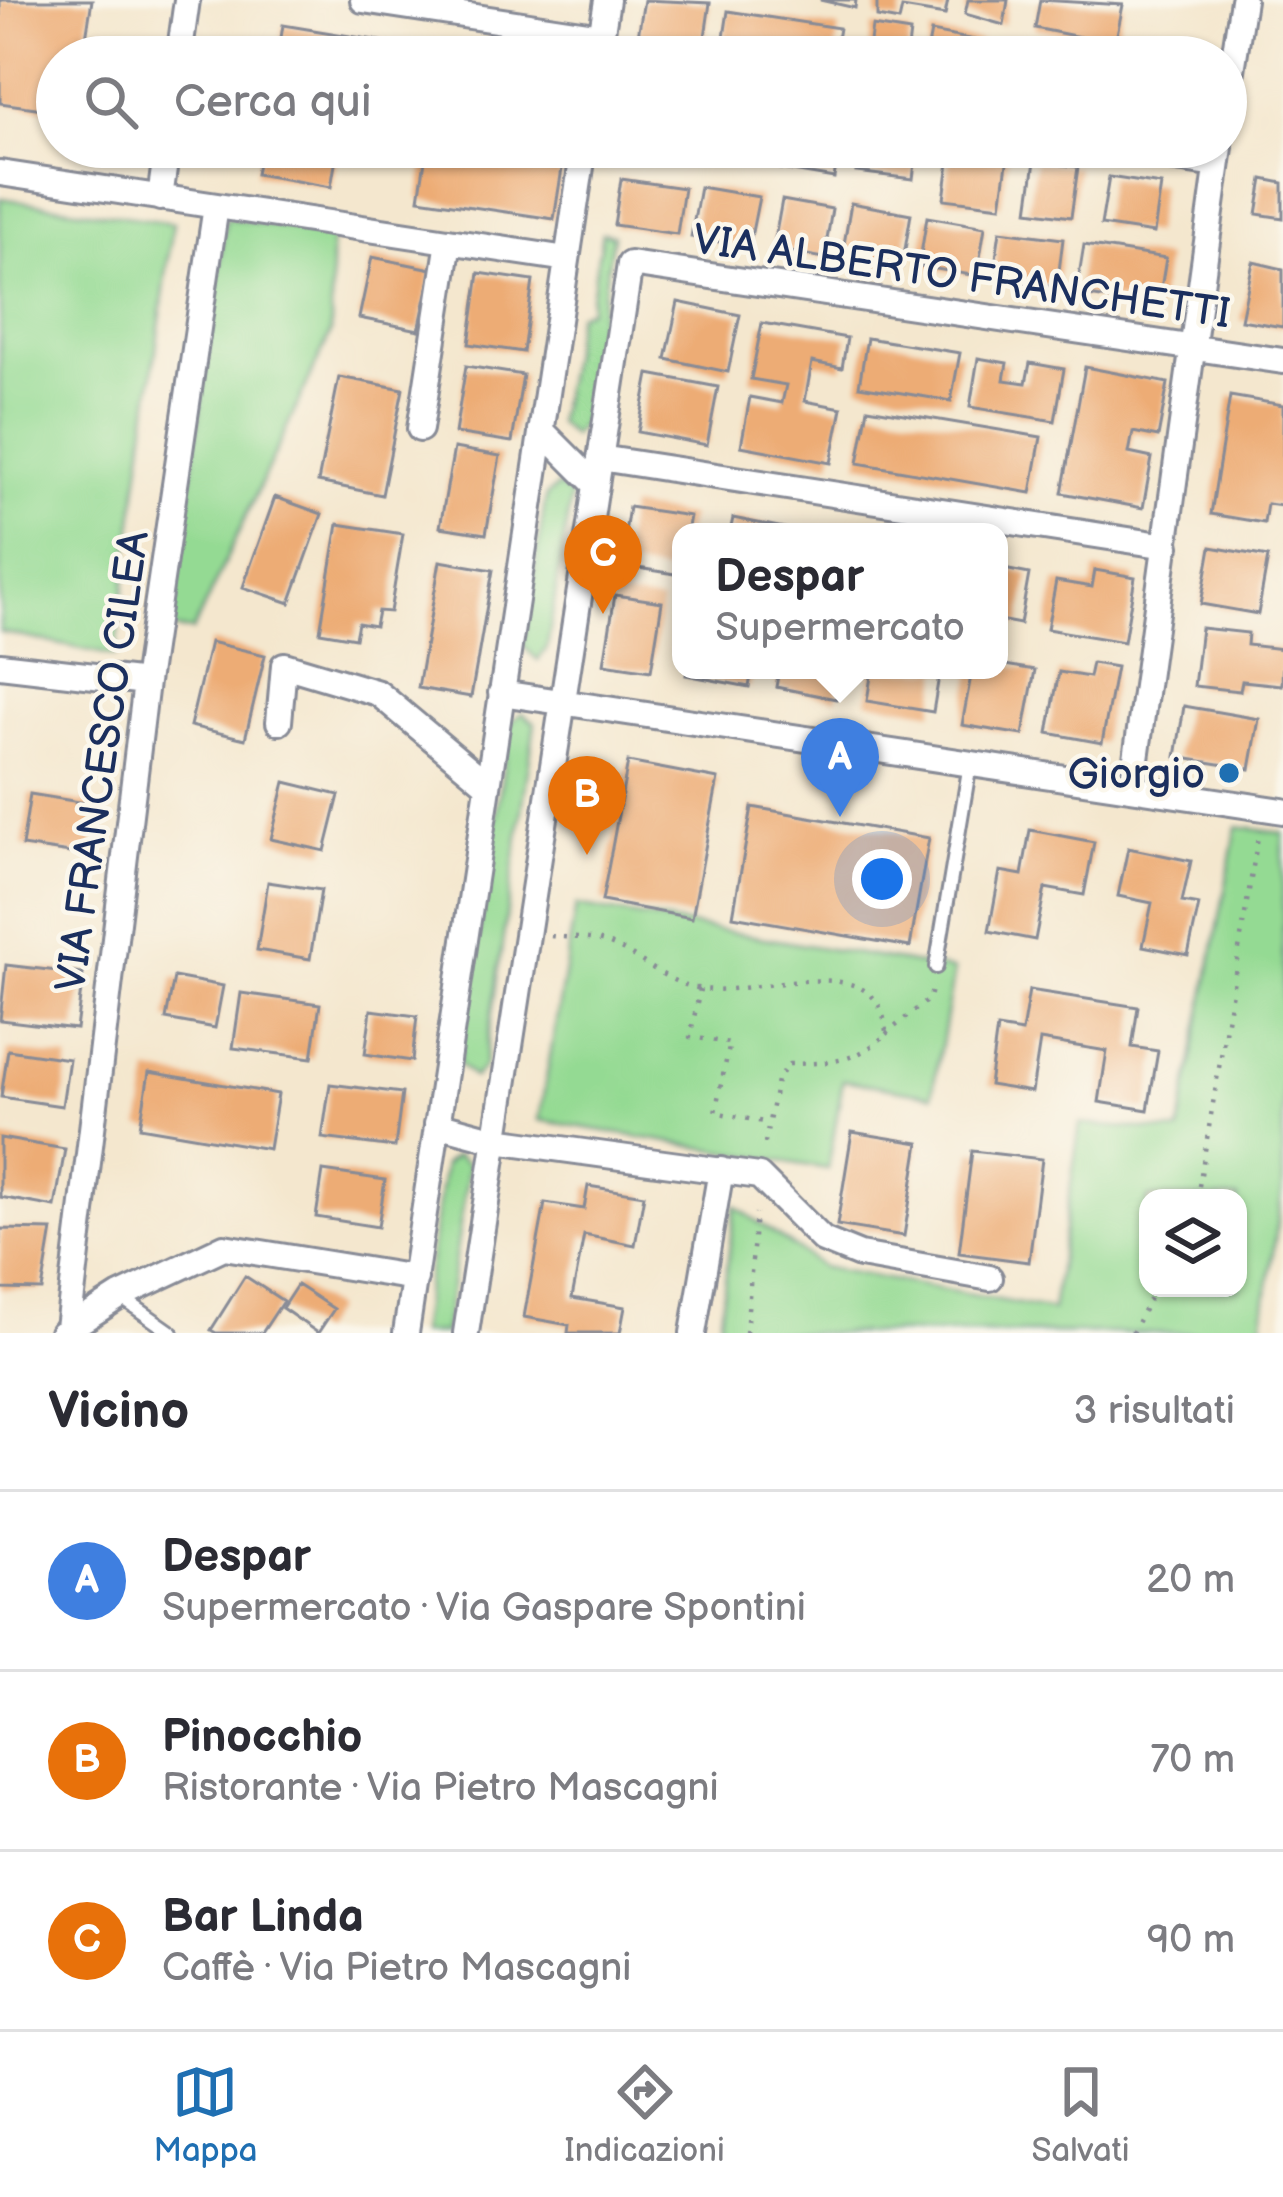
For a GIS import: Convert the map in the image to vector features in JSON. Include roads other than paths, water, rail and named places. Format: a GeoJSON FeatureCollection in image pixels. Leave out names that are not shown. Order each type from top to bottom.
{"type":"FeatureCollection","features":[{"type":"Feature","properties":{"kind":"street"},"geometry":{"type":"LineString","coordinates":[[182,36],[187,0]]}},
{"type":"Feature","properties":{"kind":"street"},"geometry":{"type":"LineString","coordinates":[[363,0],[548,36]]}},
{"type":"Feature","properties":{"kind":"street"},"geometry":{"type":"LineString","coordinates":[[602,36],[607,0]]}},
{"type":"Feature","properties":{"kind":"street"},"geometry":{"type":"LineString","coordinates":[[1237,36],[1243,0]]}},
{"type":"Feature","properties":{"kind":"street"},"geometry":{"type":"LineString","coordinates":[[160,197],[164,168]]}},
{"type":"Feature","properties":{"kind":"street"},"geometry":{"type":"LineString","coordinates":[[406,1333],[581,168]]}},
{"type":"Feature","properties":{"kind":"street"},"geometry":{"type":"LineString","coordinates":[[1132,788],[1188,349],[1217,168]]}},
{"type":"Feature","properties":{"kind":"street"},"geometry":{"type":"LineString","coordinates":[[0,173],[567,259]]}},
{"type":"Feature","properties":{"kind":"street","name":"VIA FRANCESCO CILEA"},"geometry":{"type":"LineString","coordinates":[[64,1330],[146,682],[216,206]]}},
{"type":"Feature","properties":{"kind":"street"},"geometry":{"type":"LineString","coordinates":[[420,429],[448,241]]}},
{"type":"Feature","properties":{"kind":"street","name":"VIA ALBERTO FRANCHETTI"},"geometry":{"type":"LineString","coordinates":[[600,458],[630,264],[1283,361]]}},
{"type":"Feature","properties":{"kind":"street"},"geometry":{"type":"LineString","coordinates":[[541,430],[596,485]]}},
{"type":"Feature","properties":{"kind":"street"},"geometry":{"type":"LineString","coordinates":[[466,1333],[600,458],[1166,546]]}},
{"type":"Feature","properties":{"kind":"street"},"geometry":{"type":"LineString","coordinates":[[0,664],[146,682]]}},
{"type":"Feature","properties":{"kind":"street"},"geometry":{"type":"LineString","coordinates":[[280,722],[284,665],[378,693],[488,785]]}},
{"type":"Feature","properties":{"kind":"street"},"geometry":{"type":"LineString","coordinates":[[501,694],[1273,810]]}},
{"type":"Feature","properties":{"kind":"street"},"geometry":{"type":"LineString","coordinates":[[437,1124],[496,1140],[759,1176],[823,1240],[860,1255],[990,1278]]}},
{"type":"Feature","properties":{"kind":"street"},"geometry":{"type":"LineString","coordinates":[[693,1333],[721,1170]]}},
{"type":"Feature","properties":{"kind":"street"},"geometry":{"type":"LineString","coordinates":[[64,1330],[119,1296],[224,1247],[415,1278]]}},
{"type":"Feature","properties":{"kind":"lane"},"geometry":{"type":"LineString","coordinates":[[936,968],[970,764]]}},
{"type":"Feature","properties":{"kind":"lane"},"geometry":{"type":"LineString","coordinates":[[119,1296],[172,1333]]}},
{"type":"Feature","properties":{"kind":"place","name":"Bar Linda"},"geometry":{"type":"Point","coordinates":[603,614]}},
{"type":"Feature","properties":{"kind":"place","name":"Giorgio"},"geometry":{"type":"Point","coordinates":[1229,773]}},
{"type":"Feature","properties":{"kind":"place","name":"Despar"},"geometry":{"type":"Point","coordinates":[840,817]}},
{"type":"Feature","properties":{"kind":"place","name":"Pinocchio"},"geometry":{"type":"Point","coordinates":[587,855]}}]}
